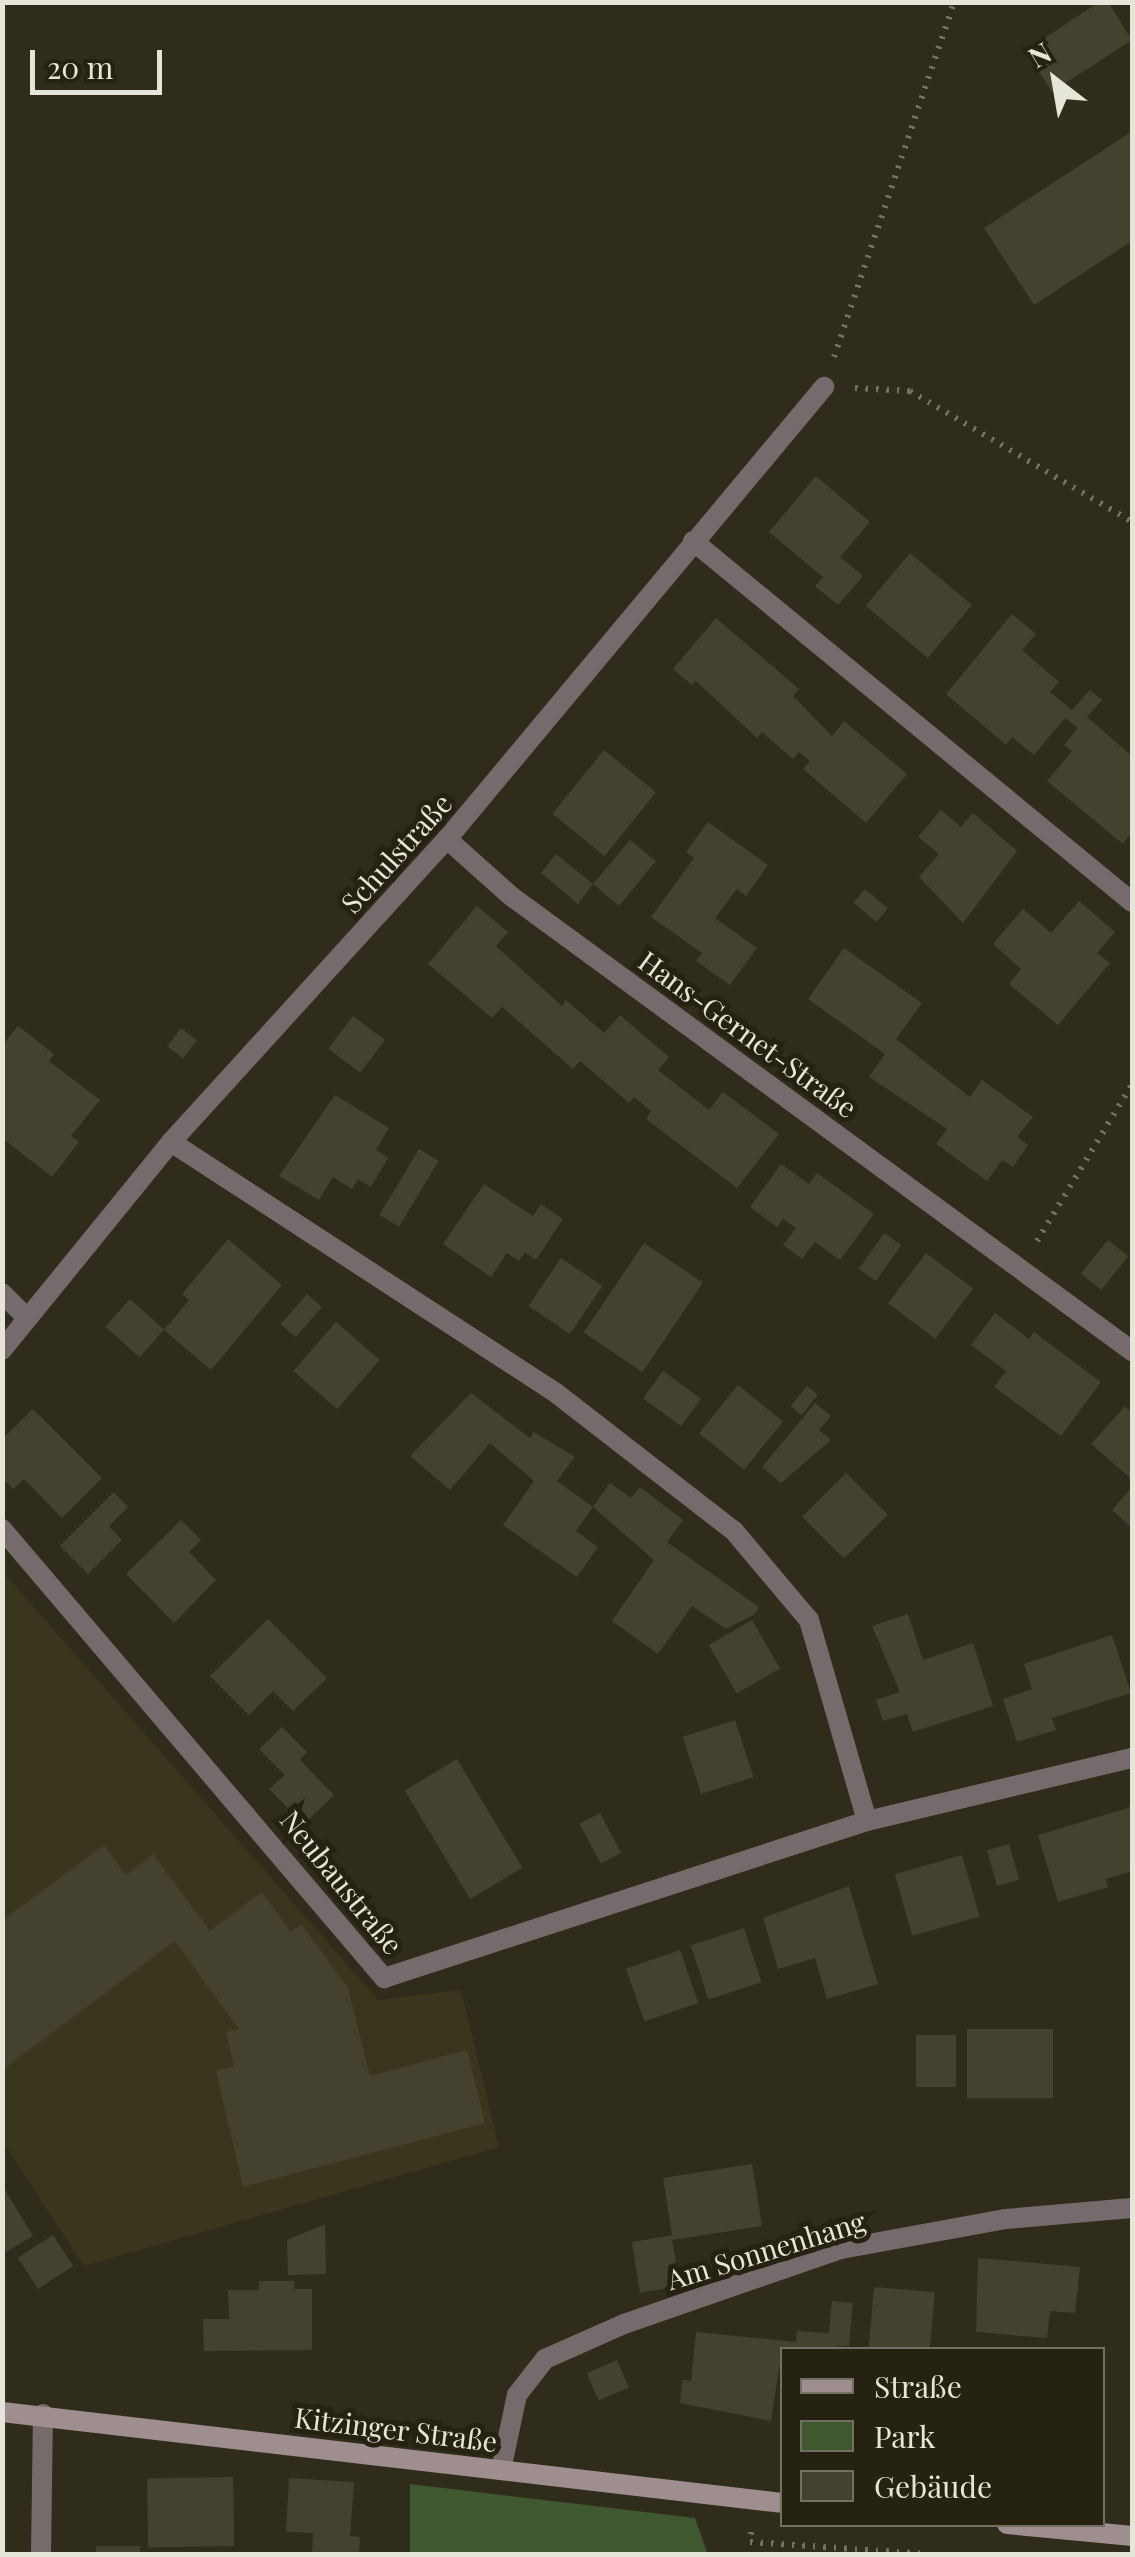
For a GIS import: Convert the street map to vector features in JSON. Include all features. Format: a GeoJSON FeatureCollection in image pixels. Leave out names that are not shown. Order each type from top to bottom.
{"type":"FeatureCollection","features":[{"type":"Feature","properties":{"kind":"street","name":"Schulstraße"},"geometry":{"type":"LineString","coordinates":[[2,1350],[171,1142],[447,840],[824,387]]}},
{"type":"Feature","properties":{"kind":"street"},"geometry":{"type":"LineString","coordinates":[[693,540],[1132,902]]}},
{"type":"Feature","properties":{"kind":"street","name":"Hans-Gernet-Straße"},"geometry":{"type":"LineString","coordinates":[[447,840],[511,896],[1132,1351]]}},
{"type":"Feature","properties":{"kind":"street"},"geometry":{"type":"LineString","coordinates":[[171,1142],[556,1394],[734,1531],[809,1620],[867,1821]]}},
{"type":"Feature","properties":{"kind":"street"},"geometry":{"type":"LineString","coordinates":[[2,1292],[26,1317]]}},
{"type":"Feature","properties":{"kind":"street","name":"Neubaustraße"},"geometry":{"type":"LineString","coordinates":[[2,1529],[384,1978],[867,1821],[1132,1758]]}},
{"type":"Feature","properties":{"kind":"street","name":"Am Sonnenhang"},"geometry":{"type":"LineString","coordinates":[[501,2470],[517,2395],[544,2359],[624,2324],[841,2249],[1006,2219],[1132,2208]]}},
{"type":"Feature","properties":{"kind":"street","name":"Kitzinger Straße"},"geometry":{"type":"LineString","coordinates":[[2,2412],[780,2503]]}},
{"type":"Feature","properties":{"kind":"street"},"geometry":{"type":"LineString","coordinates":[[41,2554],[42,2414]]}},
{"type":"Feature","properties":{"kind":"street"},"geometry":{"type":"LineString","coordinates":[[1038,2527],[1132,2536]]}},
{"type":"Feature","properties":{"kind":"path"},"geometry":{"type":"LineString","coordinates":[[954,2],[824,387],[910,391],[1132,522]]}},
{"type":"Feature","properties":{"kind":"path"},"geometry":{"type":"LineString","coordinates":[[1022,1267],[1132,1084]]}},
{"type":"Feature","properties":{"kind":"path"},"geometry":{"type":"LineString","coordinates":[[753,2500],[750,2542],[927,2554]]}},
{"type":"Feature","properties":{"kind":"shaded area"},"geometry":{"type":"Polygon","coordinates":[[[2,1571],[378,2000],[461,1990],[499,2147],[84,2266],[3,2142],[2,1571]]]}},
{"type":"Feature","properties":{"kind":"green space"},"geometry":{"type":"Polygon","coordinates":[[[410,2484],[695,2518],[707,2552],[741,2554],[410,2554],[410,2484]]]}},
{"type":"Feature","properties":{"kind":"building"},"geometry":{"type":"Polygon","coordinates":[[[1099,2],[1108,2],[1132,40],[1052,92],[1025,51],[1099,2]]]}},
{"type":"Feature","properties":{"kind":"building"},"geometry":{"type":"Polygon","coordinates":[[[1131,132],[1132,241],[1034,305],[984,228],[1131,132]]]}},
{"type":"Feature","properties":{"kind":"building"},"geometry":{"type":"Polygon","coordinates":[[[816,476],[870,522],[840,557],[863,576],[838,605],[815,586],[823,577],[769,532],[816,476]]]}},
{"type":"Feature","properties":{"kind":"building"},"geometry":{"type":"Polygon","coordinates":[[[910,553],[972,605],[928,658],[866,606],[910,553]]]}},
{"type":"Feature","properties":{"kind":"building"},"geometry":{"type":"Polygon","coordinates":[[[1012,614],[1036,634],[1022,650],[1059,682],[1050,692],[1072,710],[1090,690],[1102,700],[1087,717],[1132,756],[1132,832],[1123,844],[1047,781],[1072,751],[1064,745],[1078,728],[1065,718],[1034,755],[1012,737],[1006,745],[946,694],[1012,614]]]}},
{"type":"Feature","properties":{"kind":"building"},"geometry":{"type":"Polygon","coordinates":[[[716,618],[799,689],[793,696],[832,736],[844,721],[907,774],[866,823],[803,769],[810,761],[799,752],[793,759],[762,732],[757,738],[696,681],[692,685],[673,669],[716,618]]]}},
{"type":"Feature","properties":{"kind":"building"},"geometry":{"type":"Polygon","coordinates":[[[604,750],[656,792],[604,856],[552,814],[604,750]]]}},
{"type":"Feature","properties":{"kind":"building"},"geometry":{"type":"Polygon","coordinates":[[[941,810],[961,827],[973,813],[1017,851],[963,923],[919,877],[939,854],[918,837],[941,810]]]}},
{"type":"Feature","properties":{"kind":"building"},"geometry":{"type":"Polygon","coordinates":[[[708,822],[768,865],[746,896],[737,889],[715,918],[757,948],[730,985],[696,961],[702,953],[651,917],[694,858],[686,852],[708,822]]]}},
{"type":"Feature","properties":{"kind":"building"},"geometry":{"type":"Polygon","coordinates":[[[630,840],[656,861],[619,906],[593,884],[630,840]]]}},
{"type":"Feature","properties":{"kind":"building"},"geometry":{"type":"Polygon","coordinates":[[[556,854],[593,884],[578,904],[541,873],[556,854]]]}},
{"type":"Feature","properties":{"kind":"building"},"geometry":{"type":"Polygon","coordinates":[[[865,889],[888,908],[876,922],[853,903],[865,889]]]}},
{"type":"Feature","properties":{"kind":"building"},"geometry":{"type":"Polygon","coordinates":[[[1079,901],[1115,932],[1097,953],[1110,963],[1058,1025],[1009,984],[1021,969],[993,944],[1023,909],[1051,933],[1079,901]]]}},
{"type":"Feature","properties":{"kind":"building"},"geometry":{"type":"Polygon","coordinates":[[[477,906],[508,932],[496,946],[562,1006],[566,1000],[604,1033],[620,1015],[669,1057],[658,1070],[709,1110],[723,1092],[779,1134],[737,1188],[646,1119],[651,1111],[634,1097],[629,1103],[580,1061],[573,1069],[502,1007],[492,1018],[428,964],[477,906]]]}},
{"type":"Feature","properties":{"kind":"building"},"geometry":{"type":"Polygon","coordinates":[[[844,948],[922,1003],[896,1039],[970,1097],[982,1080],[1033,1117],[1017,1137],[1028,1145],[1013,1167],[1002,1160],[987,1181],[936,1144],[947,1129],[869,1077],[885,1054],[808,999],[844,948]]]}},
{"type":"Feature","properties":{"kind":"building"},"geometry":{"type":"Polygon","coordinates":[[[353,1016],[385,1040],[360,1073],[328,1049],[353,1016]]]}},
{"type":"Feature","properties":{"kind":"building"},"geometry":{"type":"Polygon","coordinates":[[[18,1026],[54,1054],[49,1061],[100,1100],[71,1136],[79,1142],[52,1177],[2,1138],[2,1045],[18,1026]]]}},
{"type":"Feature","properties":{"kind":"building"},"geometry":{"type":"Polygon","coordinates":[[[181,1028],[197,1040],[183,1058],[167,1046],[181,1028]]]}},
{"type":"Feature","properties":{"kind":"building"},"geometry":{"type":"Polygon","coordinates":[[[335,1095],[389,1128],[376,1150],[388,1158],[371,1187],[358,1179],[352,1189],[333,1177],[319,1200],[279,1176],[335,1095]]]}},
{"type":"Feature","properties":{"kind":"building"},"geometry":{"type":"Polygon","coordinates":[[[419,1149],[439,1161],[399,1227],[379,1215],[419,1149]]]}},
{"type":"Feature","properties":{"kind":"building"},"geometry":{"type":"Polygon","coordinates":[[[781,1164],[809,1184],[817,1173],[874,1214],[840,1260],[815,1242],[802,1259],[783,1245],[796,1228],[783,1219],[777,1227],[750,1207],[781,1164]]]}},
{"type":"Feature","properties":{"kind":"building"},"geometry":{"type":"Polygon","coordinates":[[[484,1184],[533,1216],[541,1204],[563,1219],[536,1260],[525,1252],[519,1261],[507,1253],[491,1277],[443,1244],[484,1184]]]}},
{"type":"Feature","properties":{"kind":"building"},"geometry":{"type":"Polygon","coordinates":[[[884,1233],[901,1245],[876,1281],[859,1269],[884,1233]]]}},
{"type":"Feature","properties":{"kind":"building"},"geometry":{"type":"Polygon","coordinates":[[[228,1239],[282,1285],[211,1370],[164,1330],[189,1300],[182,1294],[228,1239]]]}},
{"type":"Feature","properties":{"kind":"building"},"geometry":{"type":"Polygon","coordinates":[[[1108,1240],[1128,1256],[1101,1290],[1081,1273],[1108,1240]]]}},
{"type":"Feature","properties":{"kind":"building"},"geometry":{"type":"Polygon","coordinates":[[[644,1243],[703,1283],[642,1372],[584,1333],[644,1243]]]}},
{"type":"Feature","properties":{"kind":"building"},"geometry":{"type":"Polygon","coordinates":[[[926,1253],[973,1289],[935,1339],[888,1303],[926,1253]]]}},
{"type":"Feature","properties":{"kind":"building"},"geometry":{"type":"Polygon","coordinates":[[[561,1258],[602,1286],[570,1334],[529,1306],[561,1258]]]}},
{"type":"Feature","properties":{"kind":"building"},"geometry":{"type":"Polygon","coordinates":[[[307,1294],[322,1307],[296,1337],[281,1324],[307,1294]]]}},
{"type":"Feature","properties":{"kind":"building"},"geometry":{"type":"Polygon","coordinates":[[[130,1299],[164,1330],[139,1357],[105,1326],[130,1299]]]}},
{"type":"Feature","properties":{"kind":"building"},"geometry":{"type":"Polygon","coordinates":[[[995,1313],[1029,1339],[1034,1332],[1101,1382],[1061,1436],[994,1387],[1006,1371],[971,1345],[995,1313]]]}},
{"type":"Feature","properties":{"kind":"building"},"geometry":{"type":"Polygon","coordinates":[[[336,1322],[380,1360],[337,1409],[293,1371],[336,1322]]]}},
{"type":"Feature","properties":{"kind":"building"},"geometry":{"type":"Polygon","coordinates":[[[663,1371],[701,1399],[681,1426],[643,1399],[663,1371]]]}},
{"type":"Feature","properties":{"kind":"building"},"geometry":{"type":"Polygon","coordinates":[[[738,1385],[783,1422],[744,1470],[699,1433],[738,1385]]]}},
{"type":"Feature","properties":{"kind":"building"},"geometry":{"type":"Polygon","coordinates":[[[807,1386],[818,1395],[802,1415],[791,1406],[807,1386]]]}},
{"type":"Feature","properties":{"kind":"building"},"geometry":{"type":"Polygon","coordinates":[[[471,1393],[530,1438],[534,1432],[575,1457],[557,1481],[593,1507],[576,1531],[598,1547],[577,1577],[503,1525],[534,1481],[490,1443],[450,1490],[410,1456],[471,1393]]]}},
{"type":"Feature","properties":{"kind":"building"},"geometry":{"type":"Polygon","coordinates":[[[815,1403],[831,1416],[819,1430],[831,1440],[781,1483],[762,1467],[815,1403]]]}},
{"type":"Feature","properties":{"kind":"building"},"geometry":{"type":"Polygon","coordinates":[[[1125,1406],[1132,1413],[1132,1528],[1112,1510],[1131,1488],[1129,1477],[1091,1444],[1125,1406]]]}},
{"type":"Feature","properties":{"kind":"building"},"geometry":{"type":"Polygon","coordinates":[[[33,1409],[102,1478],[62,1518],[24,1479],[13,1489],[2,1478],[2,1439],[33,1409]]]}},
{"type":"Feature","properties":{"kind":"building"},"geometry":{"type":"Polygon","coordinates":[[[846,1473],[888,1515],[844,1559],[802,1517],[846,1473]]]}},
{"type":"Feature","properties":{"kind":"building"},"geometry":{"type":"Polygon","coordinates":[[[610,1483],[631,1498],[640,1487],[683,1520],[667,1542],[759,1607],[755,1614],[726,1629],[692,1606],[658,1654],[612,1621],[654,1560],[593,1507],[610,1483]]]}},
{"type":"Feature","properties":{"kind":"building"},"geometry":{"type":"Polygon","coordinates":[[[114,1492],[128,1507],[109,1526],[122,1540],[88,1574],[60,1546],[114,1492]]]}},
{"type":"Feature","properties":{"kind":"building"},"geometry":{"type":"Polygon","coordinates":[[[181,1520],[201,1540],[189,1552],[216,1580],[174,1623],[126,1574],[181,1520]]]}},
{"type":"Feature","properties":{"kind":"building"},"geometry":{"type":"Polygon","coordinates":[[[908,1614],[923,1660],[973,1643],[993,1706],[913,1732],[907,1714],[883,1721],[876,1700],[900,1692],[872,1626],[908,1614]]]}},
{"type":"Feature","properties":{"kind":"building"},"geometry":{"type":"Polygon","coordinates":[[[268,1619],[327,1678],[293,1711],[273,1691],[249,1715],[210,1676],[268,1619]]]}},
{"type":"Feature","properties":{"kind":"building"},"geometry":{"type":"Polygon","coordinates":[[[752,1620],[780,1668],[737,1693],[709,1645],[752,1620]]]}},
{"type":"Feature","properties":{"kind":"building"},"geometry":{"type":"Polygon","coordinates":[[[1112,1635],[1131,1693],[1052,1718],[1056,1730],[1017,1742],[1003,1699],[1032,1689],[1024,1664],[1112,1635]]]}},
{"type":"Feature","properties":{"kind":"building"},"geometry":{"type":"Polygon","coordinates":[[[735,1720],[754,1777],[701,1794],[683,1737],[735,1720]]]}},
{"type":"Feature","properties":{"kind":"building"},"geometry":{"type":"Polygon","coordinates":[[[282,1727],[307,1752],[300,1760],[334,1795],[304,1824],[269,1789],[285,1775],[259,1749],[282,1727]]]}},
{"type":"Feature","properties":{"kind":"building"},"geometry":{"type":"Polygon","coordinates":[[[457,1759],[522,1868],[470,1899],[405,1790],[457,1759]]]}},
{"type":"Feature","properties":{"kind":"building"},"geometry":{"type":"Polygon","coordinates":[[[1131,1807],[1132,1871],[1106,1879],[1108,1887],[1058,1902],[1038,1835],[1131,1807]]]}},
{"type":"Feature","properties":{"kind":"building"},"geometry":{"type":"Polygon","coordinates":[[[600,1813],[621,1853],[601,1864],[580,1824],[600,1813]]]}},
{"type":"Feature","properties":{"kind":"building"},"geometry":{"type":"Polygon","coordinates":[[[1009,1844],[1019,1880],[997,1886],[987,1850],[1009,1844]]]}},
{"type":"Feature","properties":{"kind":"building"},"geometry":{"type":"Polygon","coordinates":[[[104,1845],[126,1875],[153,1854],[210,1931],[262,1892],[291,1932],[301,1924],[348,1988],[370,2076],[467,2050],[485,2123],[243,2187],[216,2071],[234,2066],[226,2032],[239,2029],[175,1941],[2,2070],[2,1921],[104,1845]]]}},
{"type":"Feature","properties":{"kind":"building"},"geometry":{"type":"Polygon","coordinates":[[[962,1855],[980,1917],[912,1936],[895,1874],[962,1855]]]}},
{"type":"Feature","properties":{"kind":"building"},"geometry":{"type":"Polygon","coordinates":[[[849,1886],[878,1984],[827,1999],[815,1958],[778,1969],[763,1918],[849,1886]]]}},
{"type":"Feature","properties":{"kind":"building"},"geometry":{"type":"Polygon","coordinates":[[[744,1928],[762,1982],[708,2000],[691,1945],[744,1928]]]}},
{"type":"Feature","properties":{"kind":"building"},"geometry":{"type":"Polygon","coordinates":[[[680,1950],[698,2003],[644,2022],[626,1969],[680,1950]]]}},
{"type":"Feature","properties":{"kind":"building"},"geometry":{"type":"Polygon","coordinates":[[[967,2029],[1053,2029],[1053,2098],[967,2098],[967,2029]]]}},
{"type":"Feature","properties":{"kind":"building"},"geometry":{"type":"Polygon","coordinates":[[[916,2035],[956,2035],[956,2087],[916,2087],[916,2035]]]}},
{"type":"Feature","properties":{"kind":"building"},"geometry":{"type":"Polygon","coordinates":[[[752,2164],[762,2226],[672,2240],[680,2286],[640,2293],[632,2242],[672,2235],[663,2178],[752,2164]]]}},
{"type":"Feature","properties":{"kind":"building"},"geometry":{"type":"Polygon","coordinates":[[[2,2185],[33,2236],[2,2254],[2,2185]]]}},
{"type":"Feature","properties":{"kind":"building"},"geometry":{"type":"Polygon","coordinates":[[[325,2224],[326,2274],[288,2275],[287,2240],[325,2224]]]}},
{"type":"Feature","properties":{"kind":"building"},"geometry":{"type":"Polygon","coordinates":[[[53,2235],[73,2266],[38,2289],[18,2258],[53,2235]]]}},
{"type":"Feature","properties":{"kind":"building"},"geometry":{"type":"Polygon","coordinates":[[[978,2258],[1080,2267],[1075,2313],[1050,2311],[1047,2338],[976,2332],[978,2258]]]}},
{"type":"Feature","properties":{"kind":"building"},"geometry":{"type":"Polygon","coordinates":[[[259,2281],[294,2281],[294,2289],[312,2289],[312,2350],[204,2351],[203,2319],[229,2319],[228,2290],[259,2290],[259,2281]]]}},
{"type":"Feature","properties":{"kind":"building"},"geometry":{"type":"Polygon","coordinates":[[[874,2287],[935,2292],[930,2347],[869,2347],[874,2287]]]}},
{"type":"Feature","properties":{"kind":"building"},"geometry":{"type":"Polygon","coordinates":[[[832,2301],[853,2303],[849,2346],[780,2347],[771,2421],[680,2403],[682,2380],[691,2381],[696,2332],[796,2342],[797,2331],[829,2333],[832,2301]]]}},
{"type":"Feature","properties":{"kind":"building"},"geometry":{"type":"Polygon","coordinates":[[[617,2360],[629,2388],[598,2401],[587,2373],[617,2360]]]}},
{"type":"Feature","properties":{"kind":"building"},"geometry":{"type":"Polygon","coordinates":[[[233,2477],[234,2546],[148,2547],[147,2479],[233,2477]]]}},
{"type":"Feature","properties":{"kind":"building"},"geometry":{"type":"Polygon","coordinates":[[[289,2478],[354,2482],[350,2536],[360,2537],[359,2554],[312,2554],[313,2533],[286,2532],[289,2478]]]}},
{"type":"Feature","properties":{"kind":"building"},"geometry":{"type":"Polygon","coordinates":[[[96,2546],[140,2546],[140,2554],[96,2554],[96,2546]]]}}]}
